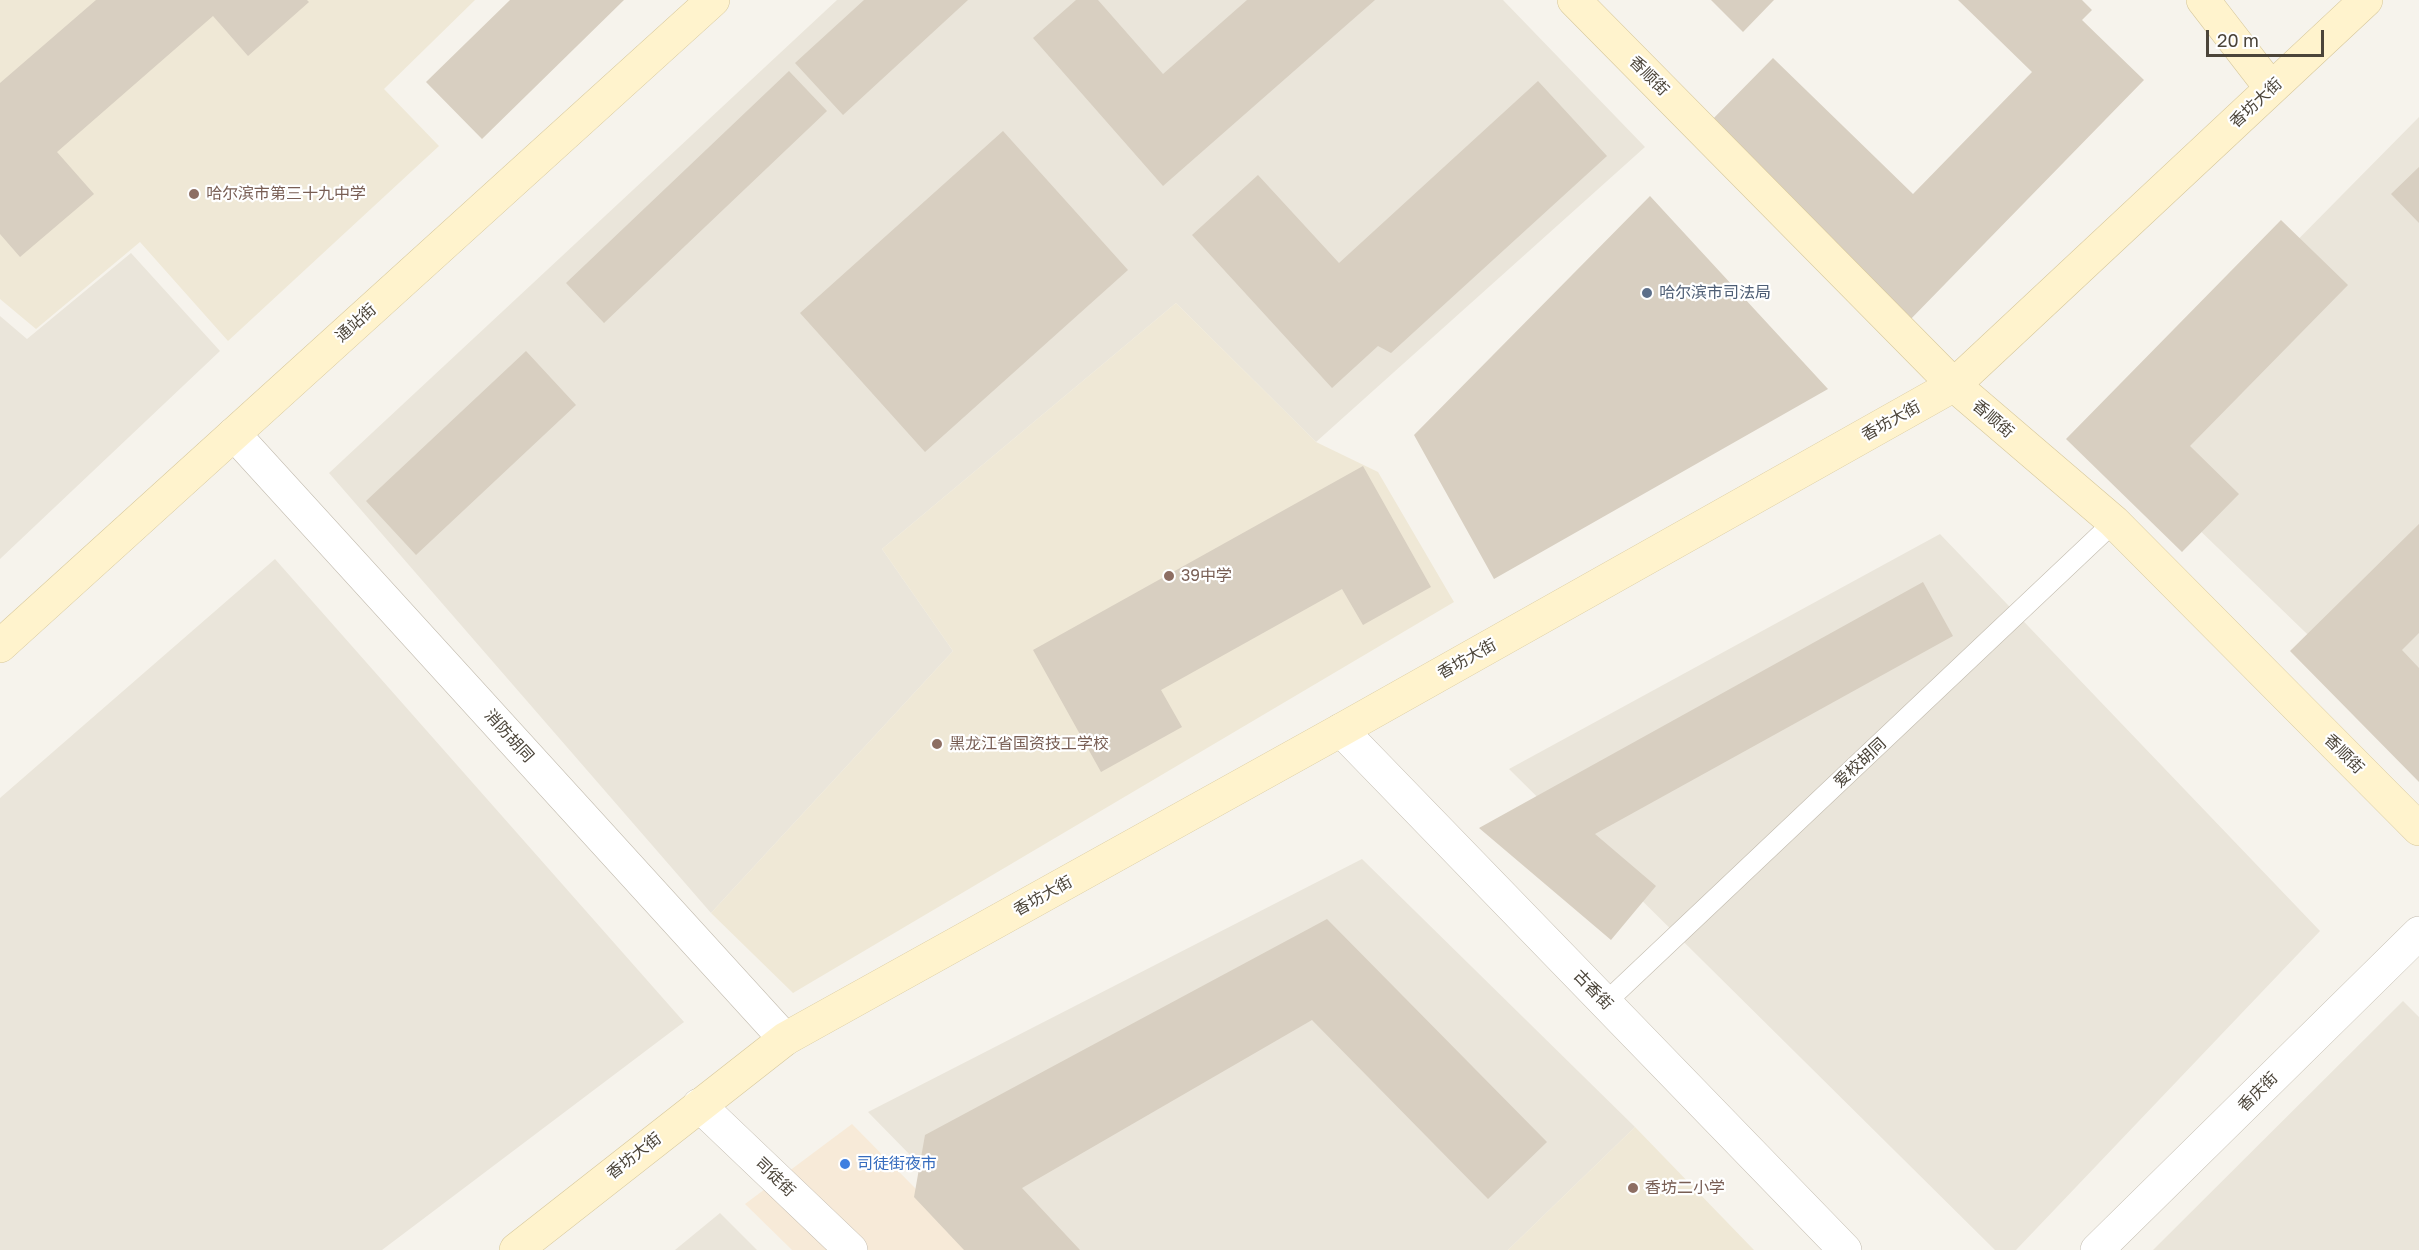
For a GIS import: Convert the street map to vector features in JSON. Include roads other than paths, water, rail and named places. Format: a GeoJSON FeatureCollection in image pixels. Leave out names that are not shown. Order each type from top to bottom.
{"type":"FeatureCollection","features":[{"type":"Feature","properties":{"kind":"street","name":"通站街"},"geometry":{"type":"LineString","coordinates":[[0,646],[713,0]]}},
{"type":"Feature","properties":{"kind":"street","name":"香顺街"},"geometry":{"type":"LineString","coordinates":[[1574,0],[1954,386],[2114,522],[2419,829]]}},
{"type":"Feature","properties":{"kind":"street"},"geometry":{"type":"LineString","coordinates":[[2203,0],[2271,88]]}},
{"type":"Feature","properties":{"kind":"street","name":"香坊大街"},"geometry":{"type":"LineString","coordinates":[[516,1250],[785,1039],[1954,386],[2366,0]]}},
{"type":"Feature","properties":{"kind":"street","name":"消防胡同"},"geometry":{"type":"LineString","coordinates":[[234,434],[785,1039]]}},
{"type":"Feature","properties":{"kind":"street","name":"古香街"},"geometry":{"type":"LineString","coordinates":[[1341,730],[1845,1250]]}},
{"type":"Feature","properties":{"kind":"street","name":"香庆街"},"geometry":{"type":"LineString","coordinates":[[2097,1250],[2419,933]]}},
{"type":"Feature","properties":{"kind":"street","name":"司徒街"},"geometry":{"type":"LineString","coordinates":[[699,1105],[851,1250]]}},
{"type":"Feature","properties":{"kind":"lane","name":"爱校胡同"},"geometry":{"type":"LineString","coordinates":[[1605,1003],[2114,522]]}},
{"type":"Feature","properties":{"kind":"place","name":"哈尔滨市第三十九中学"},"geometry":{"type":"Point","coordinates":[194,194]}},
{"type":"Feature","properties":{"kind":"place","name":"哈尔滨市司法局"},"geometry":{"type":"Point","coordinates":[1647,293]}},
{"type":"Feature","properties":{"kind":"place","name":"39中学"},"geometry":{"type":"Point","coordinates":[1169,576]}},
{"type":"Feature","properties":{"kind":"place","name":"黑龙江省国资技工学校"},"geometry":{"type":"Point","coordinates":[937,744]}},
{"type":"Feature","properties":{"kind":"place","name":"司徒街夜市"},"geometry":{"type":"Point","coordinates":[845,1164]}},
{"type":"Feature","properties":{"kind":"place","name":"香坊二小学"},"geometry":{"type":"Point","coordinates":[1633,1188]}}]}
